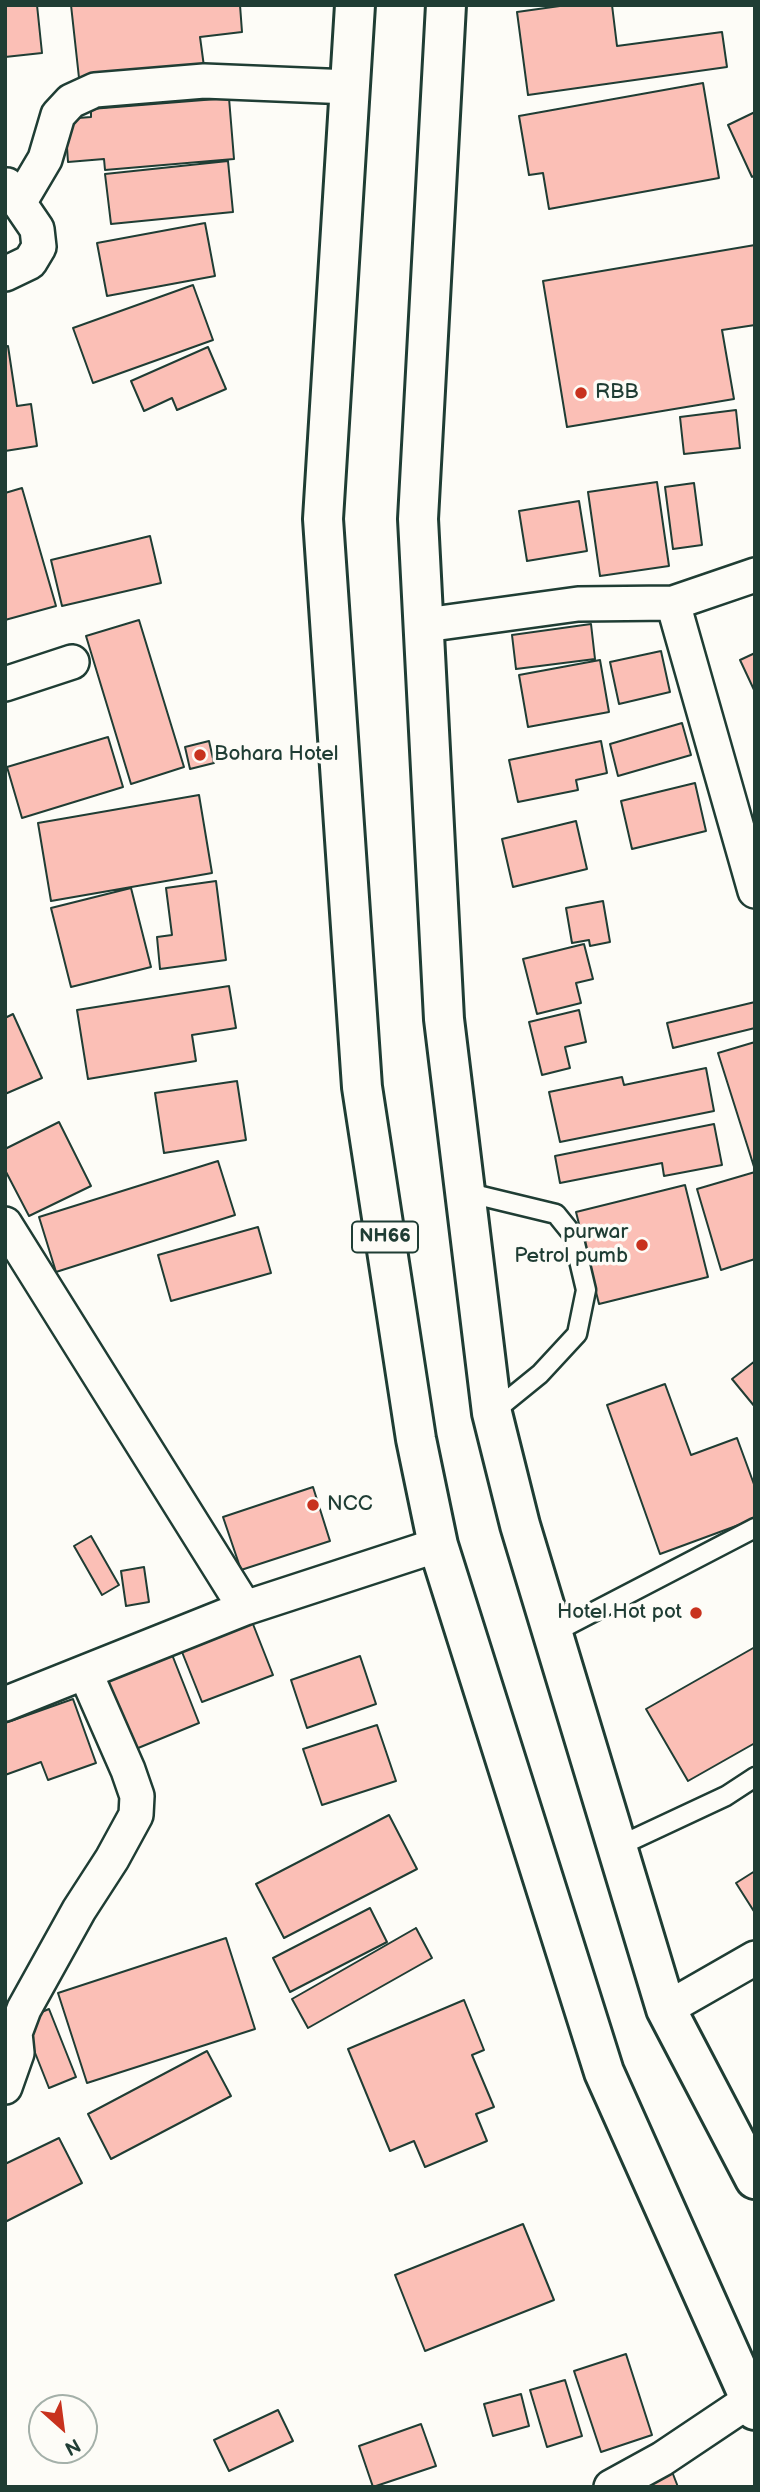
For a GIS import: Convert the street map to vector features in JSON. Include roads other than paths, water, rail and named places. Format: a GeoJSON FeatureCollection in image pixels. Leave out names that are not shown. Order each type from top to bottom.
{"type":"FeatureCollection","features":[{"type":"Feature","properties":{"kind":"highway","name":"NH66"},"geometry":{"type":"LineString","coordinates":[[355,5],[323,519],[362,1087],[416,1439],[438,1545],[604,2072],[752,2405]]}},
{"type":"Feature","properties":{"kind":"highway"},"geometry":{"type":"LineString","coordinates":[[446,5],[418,519],[444,1019],[492,1413],[520,1525],[666,2009],[755,2179]]}},
{"type":"Feature","properties":{"kind":"street"},"geometry":{"type":"LineString","coordinates":[[5,274],[30,262],[39,247],[37,229],[12,193],[45,159],[58,115],[71,101],[95,90],[204,81],[350,86]]}},
{"type":"Feature","properties":{"kind":"street"},"geometry":{"type":"LineString","coordinates":[[425,625],[578,604],[673,603],[755,575]]}},
{"type":"Feature","properties":{"kind":"street"},"geometry":{"type":"LineString","coordinates":[[673,603],[755,891]]}},
{"type":"Feature","properties":{"kind":"street"},"geometry":{"type":"LineString","coordinates":[[5,684],[72,662]]}},
{"type":"Feature","properties":{"kind":"street"},"geometry":{"type":"LineString","coordinates":[[5,1224],[246,1608]]}},
{"type":"Feature","properties":{"kind":"street"},"geometry":{"type":"LineString","coordinates":[[5,1704],[246,1608],[438,1545]]}},
{"type":"Feature","properties":{"kind":"street"},"geometry":{"type":"LineString","coordinates":[[5,2087],[17,2053],[15,2033],[24,2009],[136,1815],[136,1796],[128,1770],[85,1672]]}},
{"type":"Feature","properties":{"kind":"street"},"geometry":{"type":"LineString","coordinates":[[666,2009],[755,1958]]}},
{"type":"Feature","properties":{"kind":"street"},"geometry":{"type":"LineString","coordinates":[[611,2487],[752,2405]]}},
{"type":"Feature","properties":{"kind":"lane"},"geometry":{"type":"LineString","coordinates":[[465,1192],[556,1214],[573,1235],[586,1290],[577,1334],[540,1374],[492,1413]]}},
{"type":"Feature","properties":{"kind":"lane"},"geometry":{"type":"LineString","coordinates":[[553,1633],[755,1528]]}},
{"type":"Feature","properties":{"kind":"lane"},"geometry":{"type":"LineString","coordinates":[[617,1847],[726,1796],[755,1777]]}},
{"type":"Feature","properties":{"kind":"place","name":"RBB"},"geometry":{"type":"Point","coordinates":[581,393]}},
{"type":"Feature","properties":{"kind":"place","name":"Bohara Hotel"},"geometry":{"type":"Point","coordinates":[200,755]}},
{"type":"Feature","properties":{"kind":"place","name":"purwar Petrol pumb"},"geometry":{"type":"Point","coordinates":[642,1245]}},
{"type":"Feature","properties":{"kind":"place","name":"NCC"},"geometry":{"type":"Point","coordinates":[313,1505]}},
{"type":"Feature","properties":{"kind":"place","name":"Hotel Hot pot"},"geometry":{"type":"Point","coordinates":[696,1613]}}]}
